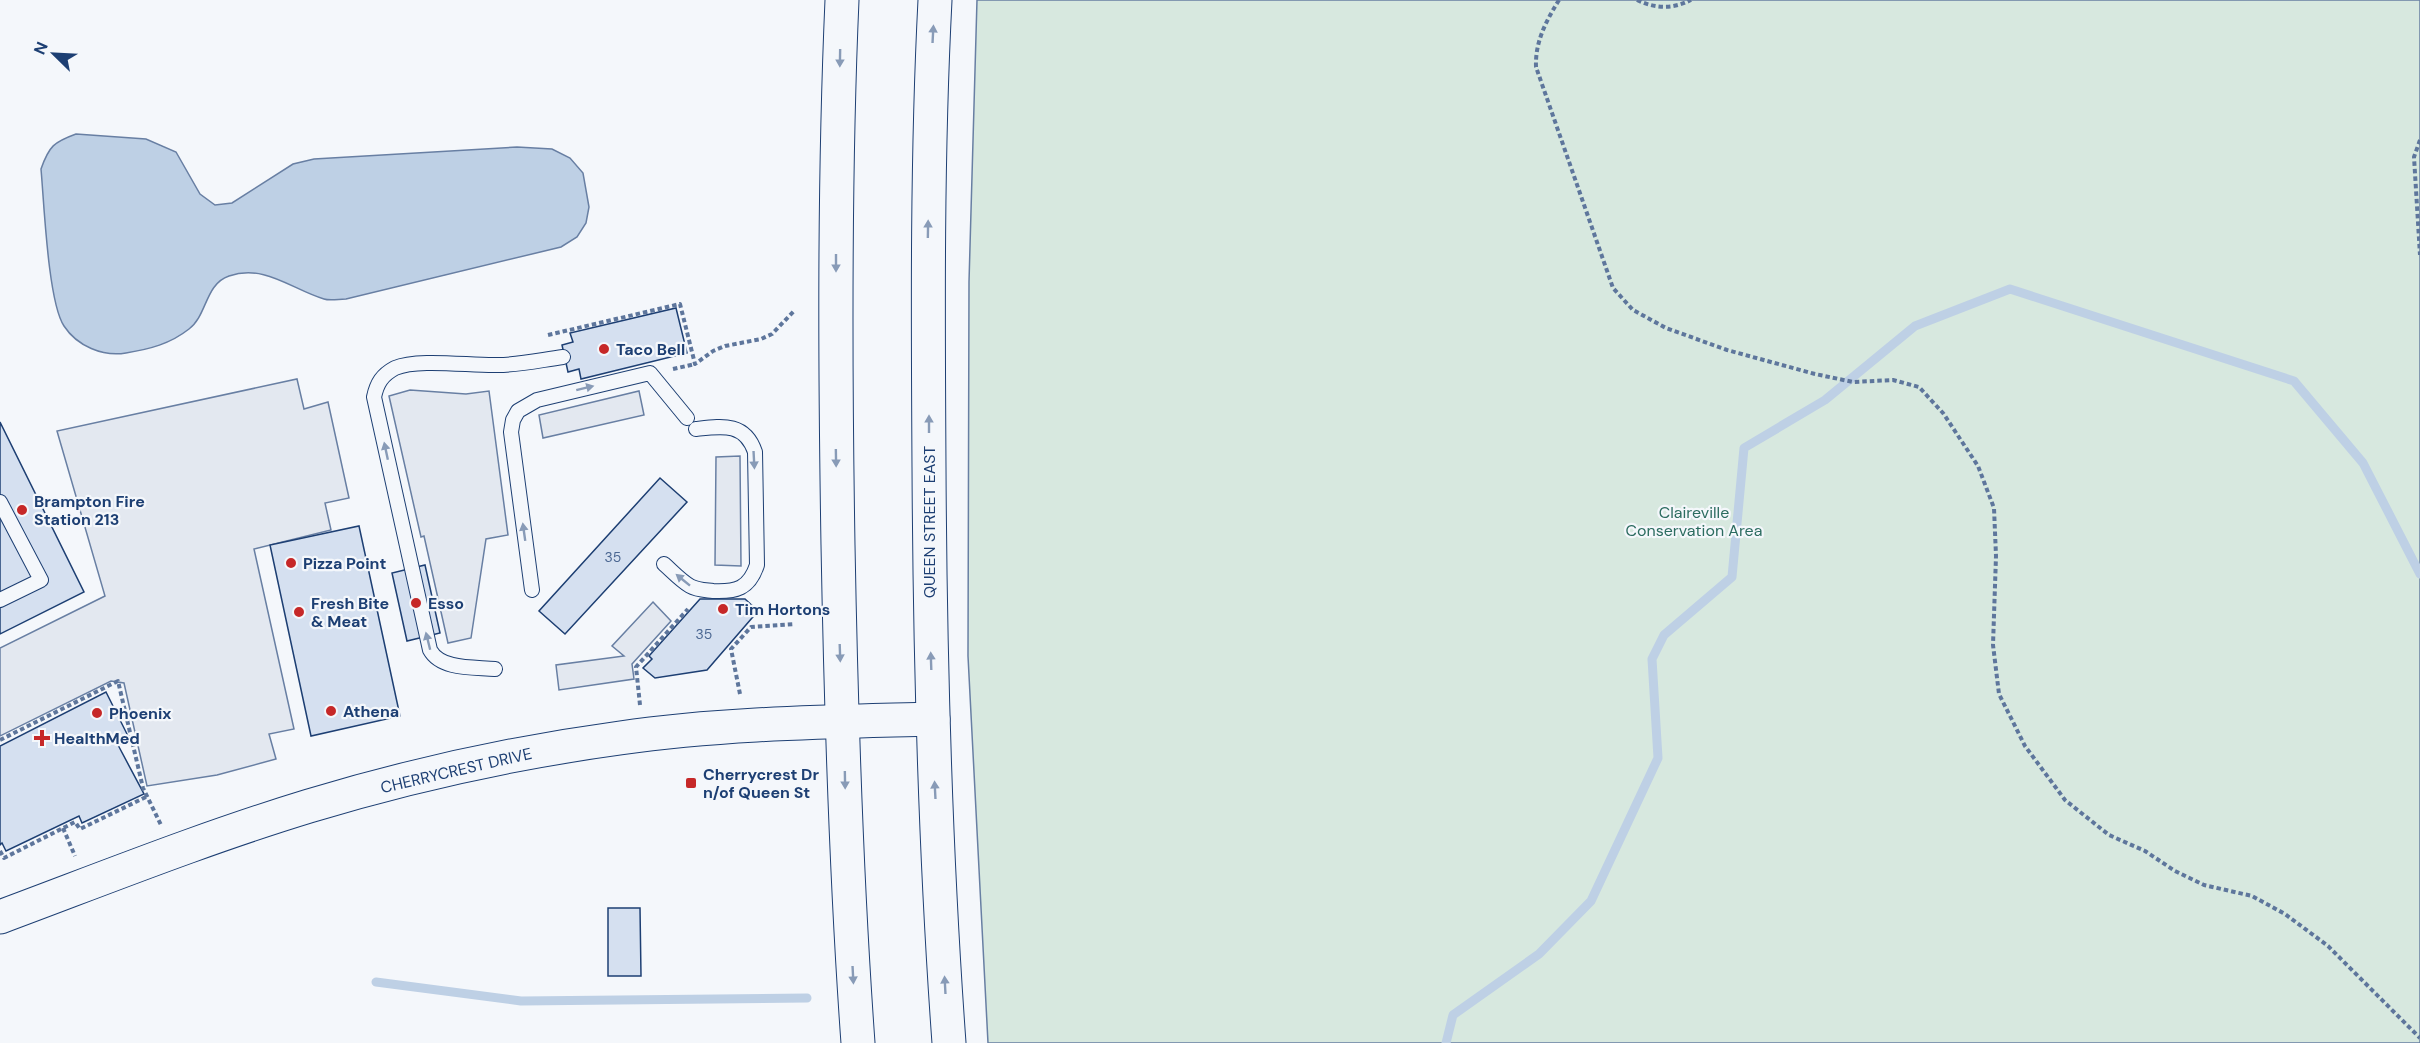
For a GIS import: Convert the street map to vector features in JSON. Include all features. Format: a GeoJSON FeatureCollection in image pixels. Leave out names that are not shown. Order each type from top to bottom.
{"type":"FeatureCollection","features":[{"type":"Feature","properties":{"kind":"main road"},"geometry":{"type":"LineString","coordinates":[[842,0],[836,204],[836,431],[843,721],[858,1043]]}},
{"type":"Feature","properties":{"kind":"main road","name":"QUEEN STREET EAST"},"geometry":{"type":"LineString","coordinates":[[935,0],[927,281],[933,719],[949,1043]]}},
{"type":"Feature","properties":{"kind":"main road","name":"CHERRYCREST DRIVE"},"geometry":{"type":"LineString","coordinates":[[0,917],[211,838],[310,805],[435,773],[541,751],[620,738],[781,723],[933,719]]}},
{"type":"Feature","properties":{"kind":"lane"},"geometry":{"type":"LineString","coordinates":[[495,669],[442,662],[434,658],[430,650],[374,397],[377,384],[385,374],[398,367],[435,364],[499,365],[563,357]]}},
{"type":"Feature","properties":{"kind":"lane"},"geometry":{"type":"LineString","coordinates":[[532,590],[511,432],[513,420],[518,411],[537,400],[650,373],[692,423],[724,426],[741,431],[750,439],[754,452],[757,565],[753,578],[742,587],[731,591],[702,590],[691,586],[664,564]]}},
{"type":"Feature","properties":{"kind":"lane"},"geometry":{"type":"LineString","coordinates":[[0,502],[40,580],[0,600]]}},
{"type":"Feature","properties":{"kind":"path"},"geometry":{"type":"LineString","coordinates":[[1558,0],[1547,19],[1535,51],[1536,68],[1613,288],[1633,310],[1666,328],[1727,350],[1853,382],[1893,380],[1919,387],[1943,413],[1978,466],[1994,508],[1996,556],[1993,645],[1999,694],[2025,746],[2065,801],[2109,835],[2145,851],[2175,871],[2204,885],[2252,896],[2285,914],[2328,946],[2420,1038]]}},
{"type":"Feature","properties":{"kind":"path"},"geometry":{"type":"LineString","coordinates":[[1637,0],[1647,4],[1676,7],[1691,0]]}},
{"type":"Feature","properties":{"kind":"path"},"geometry":{"type":"LineString","coordinates":[[2420,140],[2414,157],[2420,255]]}},
{"type":"Feature","properties":{"kind":"path"},"geometry":{"type":"LineString","coordinates":[[547,335],[680,304],[694,364]]}},
{"type":"Feature","properties":{"kind":"path"},"geometry":{"type":"LineString","coordinates":[[672,370],[694,364],[725,346],[761,339],[772,334],[794,311]]}},
{"type":"Feature","properties":{"kind":"path"},"geometry":{"type":"LineString","coordinates":[[640,705],[636,667],[694,602]]}},
{"type":"Feature","properties":{"kind":"path"},"geometry":{"type":"LineString","coordinates":[[740,694],[731,649],[751,627],[795,624]]}},
{"type":"Feature","properties":{"kind":"path"},"geometry":{"type":"LineString","coordinates":[[0,740],[118,681],[146,797],[161,826]]}},
{"type":"Feature","properties":{"kind":"path"},"geometry":{"type":"LineString","coordinates":[[0,851],[4,858],[75,822],[80,829],[146,797]]}},
{"type":"Feature","properties":{"kind":"path"},"geometry":{"type":"LineString","coordinates":[[63,828],[75,857]]}},
{"type":"Feature","properties":{"kind":"green space","name":"Claireville Conservation Area"},"geometry":{"type":"Polygon","coordinates":[[[977,0],[2420,0],[2420,1043],[988,1043],[968,656],[969,282],[977,0]]]}},
{"type":"Feature","properties":{"kind":"shaded area"},"geometry":{"type":"Polygon","coordinates":[[[297,379],[304,409],[328,402],[349,498],[325,503],[331,530],[254,549],[294,729],[269,734],[276,759],[217,775],[147,786],[124,683],[111,681],[0,736],[0,648],[105,596],[57,431],[297,379]]]}},
{"type":"Feature","properties":{"kind":"shaded area"},"geometry":{"type":"Polygon","coordinates":[[[410,390],[466,394],[489,391],[508,535],[486,539],[471,638],[448,643],[389,396],[410,390]]]}},
{"type":"Feature","properties":{"kind":"shaded area"},"geometry":{"type":"Polygon","coordinates":[[[639,391],[644,415],[543,438],[539,415],[639,391]]]}},
{"type":"Feature","properties":{"kind":"shaded area"},"geometry":{"type":"Polygon","coordinates":[[[740,456],[741,566],[715,565],[716,457],[740,456]]]}},
{"type":"Feature","properties":{"kind":"shaded area"},"geometry":{"type":"Polygon","coordinates":[[[653,602],[671,621],[632,664],[634,679],[559,690],[556,665],[624,656],[612,646],[653,602]]]}},
{"type":"Feature","properties":{"kind":"water"},"geometry":{"type":"Polygon","coordinates":[[[76,134],[146,139],[176,152],[200,194],[215,205],[232,203],[293,164],[314,159],[517,147],[552,149],[570,158],[583,173],[589,207],[586,223],[577,237],[561,247],[346,299],[324,299],[266,275],[242,273],[229,276],[215,286],[195,323],[182,334],[151,348],[126,353],[108,353],[83,344],[69,333],[59,314],[50,274],[41,169],[53,146],[76,134]]]}},
{"type":"Feature","properties":{"kind":"building"},"geometry":{"type":"Polygon","coordinates":[[[676,308],[687,353],[581,379],[579,369],[568,372],[562,345],[573,342],[570,333],[676,308]]]}},
{"type":"Feature","properties":{"kind":"building","name":"Brampton Fire Station 213"},"geometry":{"type":"Polygon","coordinates":[[[0,422],[84,592],[0,634],[0,422]]]}},
{"type":"Feature","properties":{"kind":"building"},"geometry":{"type":"Polygon","coordinates":[[[660,478],[687,502],[565,634],[539,611],[660,478]]]}},
{"type":"Feature","properties":{"kind":"building"},"geometry":{"type":"Polygon","coordinates":[[[359,526],[400,716],[311,736],[270,545],[359,526]]]}},
{"type":"Feature","properties":{"kind":"building","name":"Esso"},"geometry":{"type":"Polygon","coordinates":[[[425,565],[440,633],[407,641],[392,573],[425,565]]]}},
{"type":"Feature","properties":{"kind":"building"},"geometry":{"type":"Polygon","coordinates":[[[700,599],[745,599],[758,611],[707,670],[655,678],[643,668],[652,659],[649,656],[700,599]]]}},
{"type":"Feature","properties":{"kind":"building"},"geometry":{"type":"Polygon","coordinates":[[[106,692],[130,740],[118,745],[144,794],[82,823],[79,816],[6,851],[2,843],[0,845],[0,746],[106,692]]]}},
{"type":"Feature","properties":{"kind":"building"},"geometry":{"type":"Polygon","coordinates":[[[608,908],[640,908],[641,976],[608,976],[608,908]]]}},
{"type":"Feature","properties":{"kind":"waterway"},"geometry":{"type":"LineString","coordinates":[[1446,1043],[1453,1015],[1539,954],[1591,901],[1658,758],[1652,659],[1664,635],[1732,577],[1744,448],[1825,400],[1915,326],[2010,289],[2294,381],[2363,463],[2420,574]]}},
{"type":"Feature","properties":{"kind":"waterway"},"geometry":{"type":"LineString","coordinates":[[376,982],[521,1001],[807,998]]}},
{"type":"Feature","properties":{"kind":"place","name":"Taco Bell"},"geometry":{"type":"Point","coordinates":[604,349]}},
{"type":"Feature","properties":{"kind":"place","name":"Brampton Fire Station 213"},"geometry":{"type":"Point","coordinates":[22,510]}},
{"type":"Feature","properties":{"kind":"place","name":"Pizza Point"},"geometry":{"type":"Point","coordinates":[291,563]}},
{"type":"Feature","properties":{"kind":"place","name":"Esso"},"geometry":{"type":"Point","coordinates":[416,603]}},
{"type":"Feature","properties":{"kind":"place","name":"Tim Hortons"},"geometry":{"type":"Point","coordinates":[723,609]}},
{"type":"Feature","properties":{"kind":"place","name":"Fresh Bite & Meat"},"geometry":{"type":"Point","coordinates":[299,612]}},
{"type":"Feature","properties":{"kind":"place","name":"Athena"},"geometry":{"type":"Point","coordinates":[331,711]}},
{"type":"Feature","properties":{"kind":"place","name":"Phoenix"},"geometry":{"type":"Point","coordinates":[97,713]}},
{"type":"Feature","properties":{"kind":"place","name":"HealthMed"},"geometry":{"type":"Point","coordinates":[42,738]}},
{"type":"Feature","properties":{"kind":"place","name":"Cherrycrest Dr n/of Queen St"},"geometry":{"type":"Point","coordinates":[691,783]}}]}
